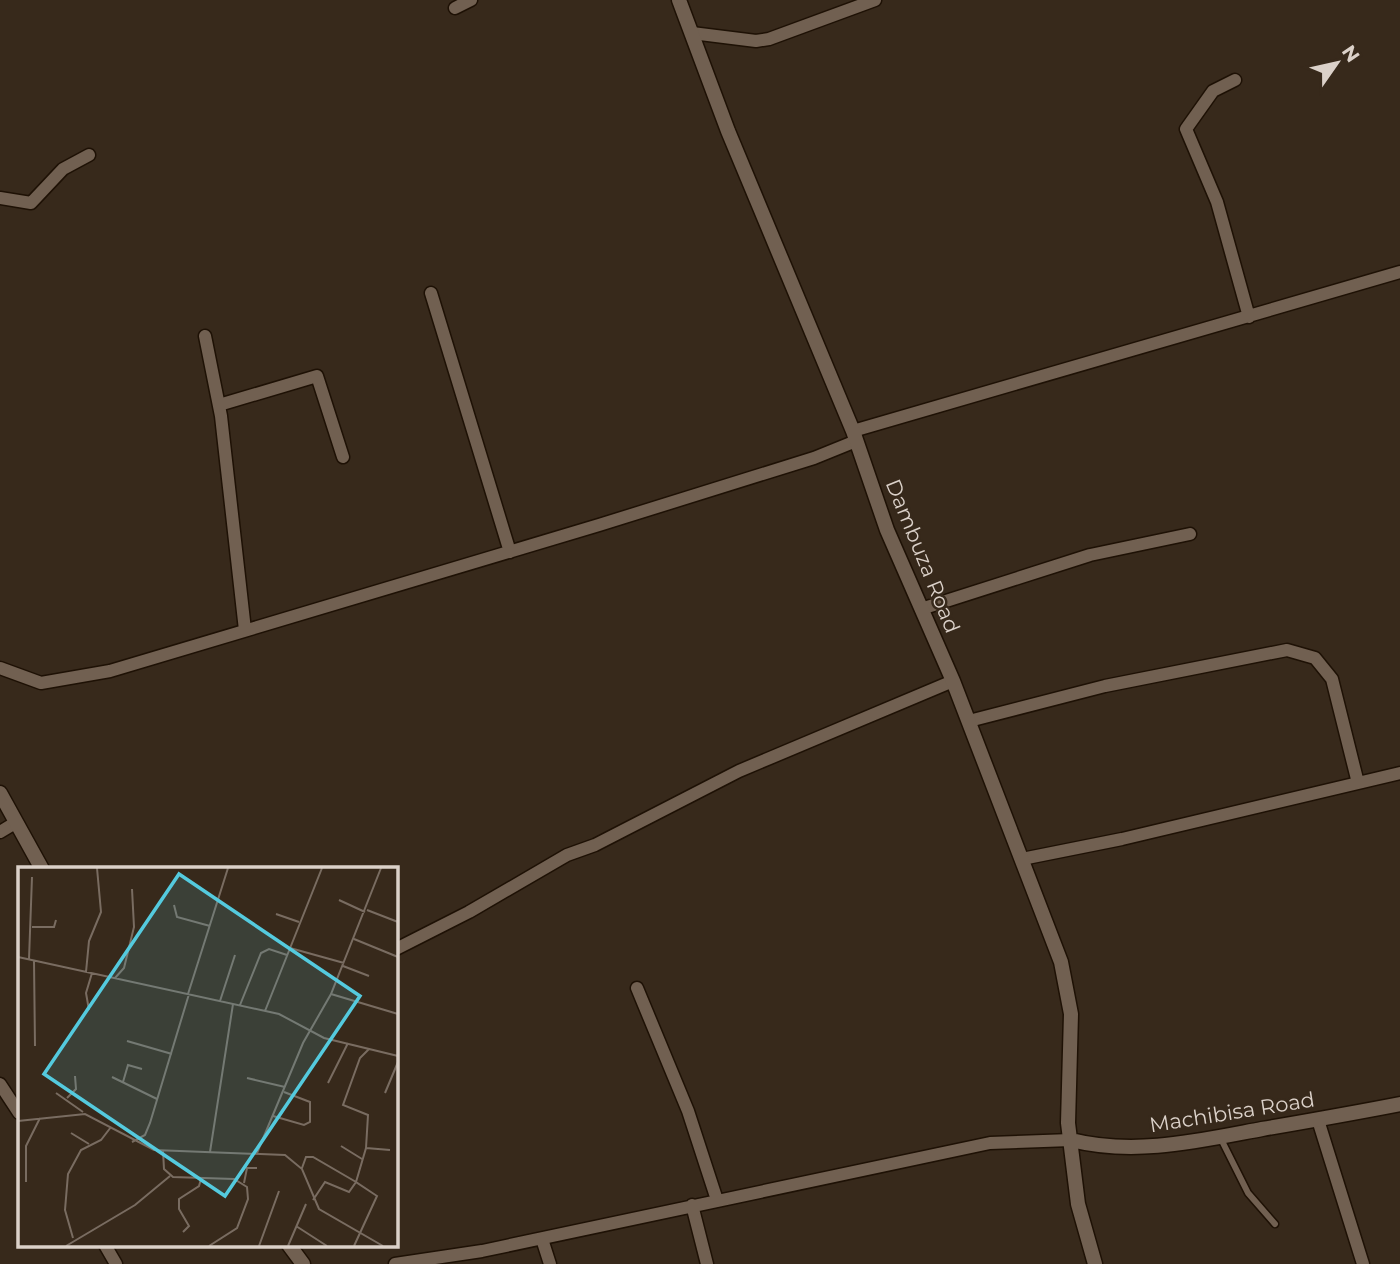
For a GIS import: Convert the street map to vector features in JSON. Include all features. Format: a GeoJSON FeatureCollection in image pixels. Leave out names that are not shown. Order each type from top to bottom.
{"type":"FeatureCollection","features":[{"type":"Feature","properties":{"kind":"street"},"geometry":{"type":"LineString","coordinates":[[455,8],[471,0]]}},
{"type":"Feature","properties":{"kind":"street","name":"Dambuza Road"},"geometry":{"type":"LineString","coordinates":[[679,0],[728,131],[854,436],[887,530],[953,681],[1052,935],[1070,1000],[1068,1124],[1078,1205],[1095,1264]]}},
{"type":"Feature","properties":{"kind":"street"},"geometry":{"type":"LineString","coordinates":[[692,33],[756,41],[769,39],[875,0]]}},
{"type":"Feature","properties":{"kind":"street"},"geometry":{"type":"LineString","coordinates":[[1235,80],[1213,91],[1186,129],[1217,202],[1249,317]]}},
{"type":"Feature","properties":{"kind":"street"},"geometry":{"type":"LineString","coordinates":[[0,198],[31,203],[63,169],[89,155]]}},
{"type":"Feature","properties":{"kind":"street"},"geometry":{"type":"LineString","coordinates":[[0,668],[35,682],[61,682],[110,671],[814,458],[854,436],[1400,272]]}},
{"type":"Feature","properties":{"kind":"street"},"geometry":{"type":"LineString","coordinates":[[431,293],[510,552]]}},
{"type":"Feature","properties":{"kind":"street"},"geometry":{"type":"LineString","coordinates":[[205,336],[219,405],[245,631]]}},
{"type":"Feature","properties":{"kind":"street"},"geometry":{"type":"LineString","coordinates":[[219,405],[317,376],[343,457]]}},
{"type":"Feature","properties":{"kind":"street"},"geometry":{"type":"LineString","coordinates":[[921,609],[1090,555],[1190,534]]}},
{"type":"Feature","properties":{"kind":"street"},"geometry":{"type":"LineString","coordinates":[[969,721],[1105,687],[1287,650],[1315,658],[1332,680],[1358,783]]}},
{"type":"Feature","properties":{"kind":"street"},"geometry":{"type":"LineString","coordinates":[[397,948],[469,912],[566,855],[605,840],[739,771],[953,681]]}},
{"type":"Feature","properties":{"kind":"street"},"geometry":{"type":"LineString","coordinates":[[1022,859],[1122,839],[1400,773]]}},
{"type":"Feature","properties":{"kind":"street"},"geometry":{"type":"LineString","coordinates":[[0,793],[41,867]]}},
{"type":"Feature","properties":{"kind":"street"},"geometry":{"type":"LineString","coordinates":[[0,832],[15,823]]}},
{"type":"Feature","properties":{"kind":"street"},"geometry":{"type":"LineString","coordinates":[[637,988],[688,1111],[717,1200]]}},
{"type":"Feature","properties":{"kind":"street"},"geometry":{"type":"LineString","coordinates":[[2,1092],[18,1112]]}},
{"type":"Feature","properties":{"kind":"street","name":"Machibisa Road"},"geometry":{"type":"LineString","coordinates":[[1071,1140],[1097,1147],[1138,1148],[1220,1137],[1400,1104]]}},
{"type":"Feature","properties":{"kind":"street"},"geometry":{"type":"LineString","coordinates":[[1318,1120],[1363,1264]]}},
{"type":"Feature","properties":{"kind":"street"},"geometry":{"type":"LineString","coordinates":[[395,1264],[542,1239],[990,1143],[1071,1140]]}},
{"type":"Feature","properties":{"kind":"street"},"geometry":{"type":"LineString","coordinates":[[692,1205],[707,1264]]}},
{"type":"Feature","properties":{"kind":"street"},"geometry":{"type":"LineString","coordinates":[[542,1239],[550,1264]]}},
{"type":"Feature","properties":{"kind":"street"},"geometry":{"type":"LineString","coordinates":[[106,1246],[116,1264]]}},
{"type":"Feature","properties":{"kind":"street"},"geometry":{"type":"LineString","coordinates":[[290,1246],[303,1264]]}},
{"type":"Feature","properties":{"kind":"lane"},"geometry":{"type":"LineString","coordinates":[[1220,1137],[1248,1193],[1275,1224]]}}]}
